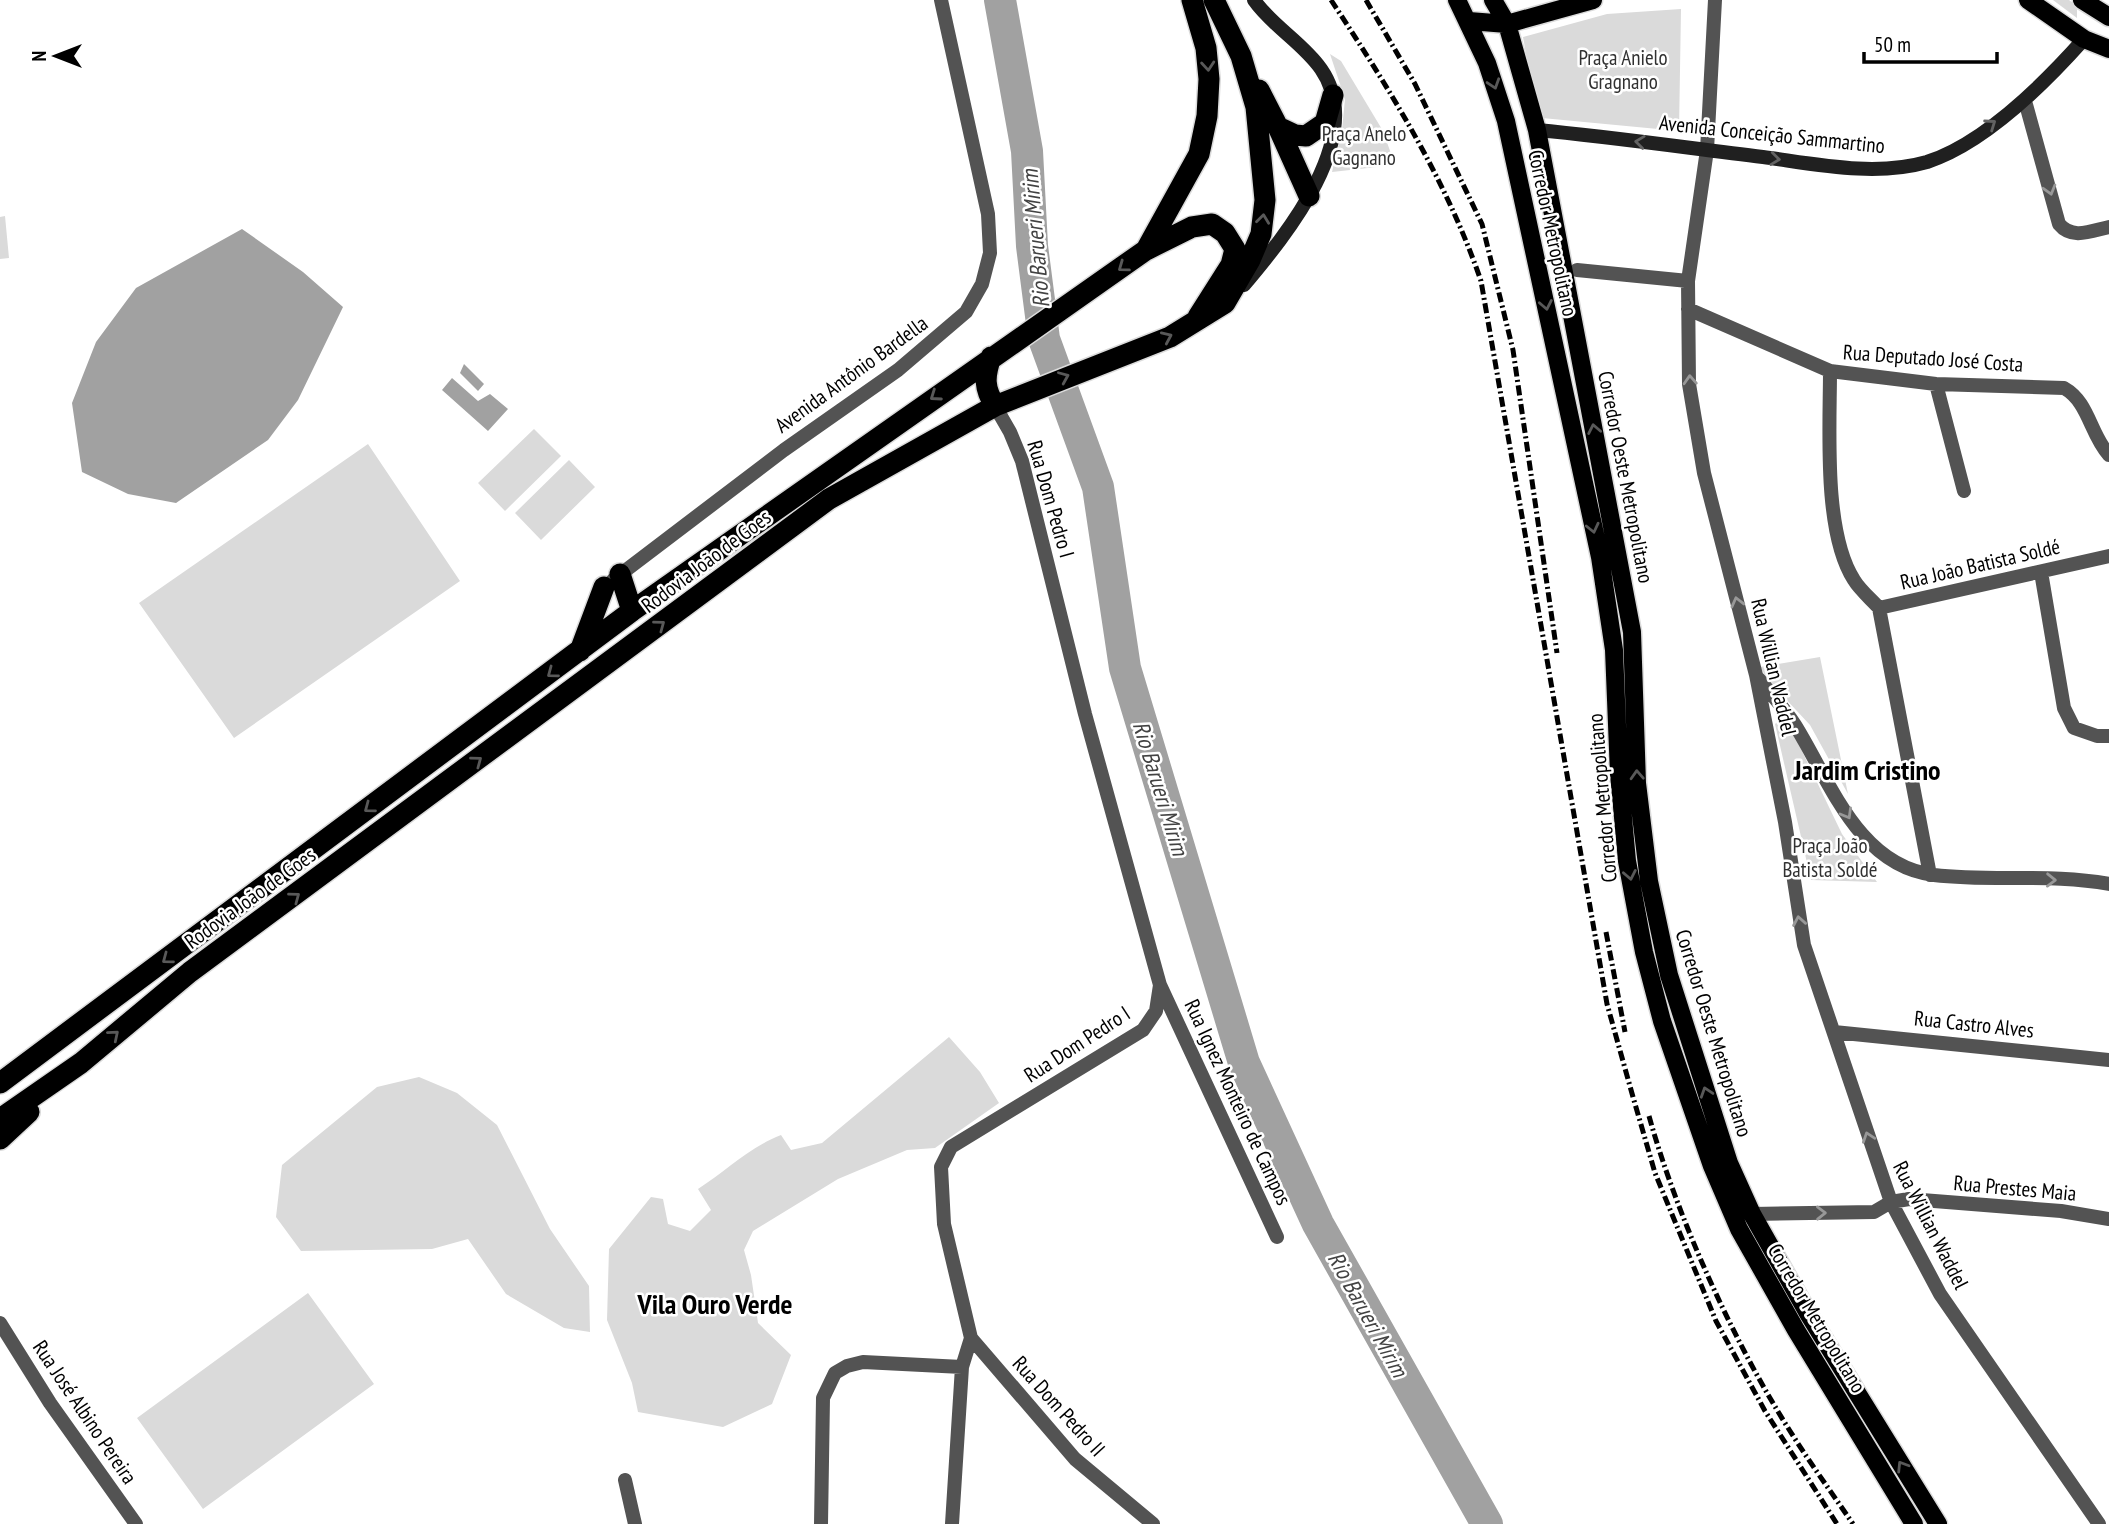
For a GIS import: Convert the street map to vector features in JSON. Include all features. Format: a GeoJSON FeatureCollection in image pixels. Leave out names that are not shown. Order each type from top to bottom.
{"type":"FeatureCollection","features":[{"type":"Feature","properties":{"kind":"highway"},"geometry":{"type":"LineString","coordinates":[[1146,250],[1199,155],[1207,116],[1209,79],[1206,48],[1192,0]]}},
{"type":"Feature","properties":{"kind":"highway","name":"Rodovia João de Goes"},"geometry":{"type":"LineString","coordinates":[[0,1119],[81,1063],[190,972],[829,499],[995,407],[1105,360],[1170,337],[1225,303],[1250,260],[1261,234],[1265,200],[1256,107],[1241,56],[1214,0]]}},
{"type":"Feature","properties":{"kind":"highway"},"geometry":{"type":"LineString","coordinates":[[1241,56],[1278,127],[1309,196]]}},
{"type":"Feature","properties":{"kind":"highway"},"geometry":{"type":"LineString","coordinates":[[1278,127],[1295,135],[1306,136],[1325,123],[1334,95]]}},
{"type":"Feature","properties":{"kind":"highway"},"geometry":{"type":"LineString","coordinates":[[1146,250],[1192,227],[1212,224],[1225,233],[1235,249],[1231,265],[1195,322]]}},
{"type":"Feature","properties":{"kind":"highway","name":"Rodovia João de Goes"},"geometry":{"type":"LineString","coordinates":[[0,1083],[632,611],[1146,250]]}},
{"type":"Feature","properties":{"kind":"highway"},"geometry":{"type":"LineString","coordinates":[[991,357],[985,373],[986,391],[995,407]]}},
{"type":"Feature","properties":{"kind":"highway"},"geometry":{"type":"LineString","coordinates":[[612,580],[632,611]]}},
{"type":"Feature","properties":{"kind":"highway"},"geometry":{"type":"LineString","coordinates":[[580,652],[612,580]]}},
{"type":"Feature","properties":{"kind":"highway"},"geometry":{"type":"LineString","coordinates":[[0,1139],[81,1063]]}},
{"type":"Feature","properties":{"kind":"main road"},"geometry":{"type":"LineString","coordinates":[[1225,303],[1241,289],[1274,250],[1309,196],[1330,150],[1335,128],[1334,95],[1321,68],[1254,0]]}},
{"type":"Feature","properties":{"kind":"main road","name":"Corredor Metropolitano"},"geometry":{"type":"LineString","coordinates":[[1457,0],[1469,20],[1506,121],[1600,557],[1614,650],[1619,774],[1628,861],[1659,1010],[1689,1102],[1739,1229],[1796,1330],[1914,1524]]}},
{"type":"Feature","properties":{"kind":"main road","name":"Corredor Oeste Metropolitano"},"geometry":{"type":"LineString","coordinates":[[1493,0],[1507,24],[1537,130],[1632,632],[1637,783],[1649,881],[1669,975],[1729,1163],[1752,1214],[1809,1315],[1938,1524]]}},
{"type":"Feature","properties":{"kind":"main road"},"geometry":{"type":"LineString","coordinates":[[1469,20],[1507,24],[1592,0]]}},
{"type":"Feature","properties":{"kind":"main road"},"geometry":{"type":"LineString","coordinates":[[2028,0],[2084,39],[2109,50]]}},
{"type":"Feature","properties":{"kind":"main road"},"geometry":{"type":"LineString","coordinates":[[2082,0],[2108,15]]}},
{"type":"Feature","properties":{"kind":"main road","name":"Avenida Conceição Sammartino"},"geometry":{"type":"LineString","coordinates":[[1537,130],[1831,165],[1897,168],[1927,162],[1953,151],[2025,101],[2084,39]]}},
{"type":"Feature","properties":{"kind":"main road"},"geometry":{"type":"LineString","coordinates":[[1689,1102],[1702,1121],[1731,1190],[1752,1214]]}},
{"type":"Feature","properties":{"kind":"street","name":"Avenida Antônio Bardella"},"geometry":{"type":"LineString","coordinates":[[612,580],[784,450],[898,370],[966,312],[977,293],[990,253],[988,214],[941,0]]}},
{"type":"Feature","properties":{"kind":"street","name":"Rua Willian Waddel"},"geometry":{"type":"LineString","coordinates":[[1716,0],[1707,150],[1688,281],[1689,384],[1704,473],[1756,675],[1786,822],[1804,945],[1891,1202],[1940,1294],[2099,1524]]}},
{"type":"Feature","properties":{"kind":"street"},"geometry":{"type":"LineString","coordinates":[[2025,101],[2059,224],[2066,232],[2077,234],[2109,227]]}},
{"type":"Feature","properties":{"kind":"street"},"geometry":{"type":"LineString","coordinates":[[1577,270],[1688,281]]}},
{"type":"Feature","properties":{"kind":"street","name":"Rua Deputado José Costa"},"geometry":{"type":"LineString","coordinates":[[1688,309],[1830,371],[1936,384],[2064,388],[2078,396],[2109,455]]}},
{"type":"Feature","properties":{"kind":"street"},"geometry":{"type":"LineString","coordinates":[[1830,371],[1830,440],[1840,547],[1854,580],[1879,608]]}},
{"type":"Feature","properties":{"kind":"street"},"geometry":{"type":"LineString","coordinates":[[1936,384],[1964,491]]}},
{"type":"Feature","properties":{"kind":"street","name":"Rua Dom Pedro I"},"geometry":{"type":"LineString","coordinates":[[971,1338],[944,1224],[942,1167],[951,1147],[1143,1030],[1156,1012],[1160,985],[1085,715],[1022,461],[1010,432],[995,407]]}},
{"type":"Feature","properties":{"kind":"street","name":"Rua João Batista Soldé"},"geometry":{"type":"LineString","coordinates":[[1930,875],[1879,608],[2109,556]]}},
{"type":"Feature","properties":{"kind":"street"},"geometry":{"type":"LineString","coordinates":[[2041,572],[2064,708],[2074,728],[2097,736],[2109,736]]}},
{"type":"Feature","properties":{"kind":"street"},"geometry":{"type":"LineString","coordinates":[[1756,675],[1794,723],[1853,824],[1874,848],[1900,865],[1930,875],[2109,884]]}},
{"type":"Feature","properties":{"kind":"street","name":"Rua Ignez Monteiro de Campos"},"geometry":{"type":"LineString","coordinates":[[1160,985],[1277,1237]]}},
{"type":"Feature","properties":{"kind":"street","name":"Rua Castro Alves"},"geometry":{"type":"LineString","coordinates":[[1834,1032],[2109,1060]]}},
{"type":"Feature","properties":{"kind":"street","name":"Rua Prestes Maia"},"geometry":{"type":"LineString","coordinates":[[1752,1214],[1874,1212],[1891,1202],[1909,1199],[2015,1207],[2109,1219]]}},
{"type":"Feature","properties":{"kind":"street","name":"Rua José Albino Pereira"},"geometry":{"type":"LineString","coordinates":[[0,1323],[50,1403],[136,1524]]}},
{"type":"Feature","properties":{"kind":"street"},"geometry":{"type":"LineString","coordinates":[[952,1524],[962,1367],[971,1338]]}},
{"type":"Feature","properties":{"kind":"street","name":"Rua Dom Pedro II"},"geometry":{"type":"LineString","coordinates":[[971,1338],[1075,1459],[1153,1524]]}},
{"type":"Feature","properties":{"kind":"street"},"geometry":{"type":"LineString","coordinates":[[821,1524],[823,1398],[835,1373],[847,1366],[863,1362],[962,1367]]}},
{"type":"Feature","properties":{"kind":"street"},"geometry":{"type":"LineString","coordinates":[[625,1480],[635,1524]]}},
{"type":"Feature","properties":{"kind":"green space"},"geometry":{"type":"Polygon","coordinates":[[[2053,0],[2069,0],[2077,6],[2077,18],[2053,0]]]}},
{"type":"Feature","properties":{"kind":"green space","name":"Praça Anielo Gragnano"},"geometry":{"type":"Polygon","coordinates":[[[1681,9],[1679,131],[1542,118],[1531,82],[1523,37],[1607,14],[1681,9]]]}},
{"type":"Feature","properties":{"kind":"green space","name":"Praça Anelo Gagnano"},"geometry":{"type":"Polygon","coordinates":[[[1330,54],[1341,61],[1383,131],[1395,165],[1332,172],[1342,130],[1345,99],[1330,54]]]}},
{"type":"Feature","properties":{"kind":"green space"},"geometry":{"type":"Polygon","coordinates":[[[5,216],[9,258],[0,259],[0,217],[5,216]]]}},
{"type":"Feature","properties":{"kind":"green space"},"geometry":{"type":"Polygon","coordinates":[[[534,429],[561,456],[505,511],[478,483],[534,429]]]}},
{"type":"Feature","properties":{"kind":"green space"},"geometry":{"type":"Polygon","coordinates":[[[368,444],[460,581],[234,738],[139,603],[368,444]]]}},
{"type":"Feature","properties":{"kind":"green space"},"geometry":{"type":"Polygon","coordinates":[[[569,460],[595,487],[541,540],[515,513],[569,460]]]}},
{"type":"Feature","properties":{"kind":"green space","name":"Praça João Batista Soldé"},"geometry":{"type":"Polygon","coordinates":[[[1820,657],[1848,794],[1810,725],[1768,680],[1760,667],[1820,657]]]}},
{"type":"Feature","properties":{"kind":"green space","name":"Praça João Batista Soldé"},"geometry":{"type":"Polygon","coordinates":[[[1781,719],[1788,722],[1842,834],[1877,882],[1811,880],[1775,724],[1781,719]]]}},
{"type":"Feature","properties":{"kind":"green space"},"geometry":{"type":"Polygon","coordinates":[[[949,1037],[980,1072],[999,1103],[935,1148],[907,1150],[838,1179],[753,1231],[744,1250],[751,1275],[758,1323],[791,1355],[772,1404],[723,1427],[638,1412],[632,1383],[607,1320],[609,1249],[651,1197],[663,1199],[668,1224],[690,1231],[711,1210],[698,1189],[748,1153],[781,1135],[791,1150],[822,1143],[949,1037]]]}},
{"type":"Feature","properties":{"kind":"green space"},"geometry":{"type":"Polygon","coordinates":[[[419,1077],[457,1093],[497,1125],[550,1229],[589,1286],[590,1332],[564,1328],[506,1294],[468,1239],[432,1249],[301,1251],[276,1217],[282,1165],[377,1087],[419,1077]]]}},
{"type":"Feature","properties":{"kind":"green space"},"geometry":{"type":"Polygon","coordinates":[[[308,1293],[374,1384],[203,1509],[137,1418],[308,1293]]]}},
{"type":"Feature","properties":{"kind":"shaded area"},"geometry":{"type":"Polygon","coordinates":[[[242,229],[303,272],[343,307],[298,400],[268,440],[176,503],[128,494],[82,472],[72,403],[96,342],[136,288],[242,229]]]}},
{"type":"Feature","properties":{"kind":"shaded area"},"geometry":{"type":"Polygon","coordinates":[[[464,364],[484,384],[478,391],[460,373],[464,364]]]}},
{"type":"Feature","properties":{"kind":"shaded area"},"geometry":{"type":"Polygon","coordinates":[[[452,378],[478,401],[490,394],[508,409],[488,431],[442,390],[452,378]]]}},
{"type":"Feature","properties":{"kind":"waterway","name":"Rio Barueri Mirim"},"geometry":{"type":"LineString","coordinates":[[1000,0],[1027,151],[1032,246],[1044,339],[1098,487],[1125,668],[1244,1063],[1318,1224],[1487,1524]]}},
{"type":"Feature","properties":{"kind":"railway"},"geometry":{"type":"LineString","coordinates":[[1331,0],[1395,102],[1434,171],[1481,281],[1607,1004],[1655,1173],[1716,1321],[1765,1411],[1837,1524]]}},
{"type":"Feature","properties":{"kind":"railway"},"geometry":{"type":"LineString","coordinates":[[1366,0],[1415,84],[1482,224],[1513,350],[1557,653]]}},
{"type":"Feature","properties":{"kind":"railway"},"geometry":{"type":"LineString","coordinates":[[1606,932],[1625,1032]]}},
{"type":"Feature","properties":{"kind":"railway"},"geometry":{"type":"LineString","coordinates":[[1649,1116],[1691,1237],[1728,1319],[1790,1431],[1853,1524]]}},
{"type":"Feature","properties":{"kind":"district","name":"Jardim Cristino"},"geometry":{"type":"Point","coordinates":[1867,769]}},
{"type":"Feature","properties":{"kind":"district","name":"Vila Ouro Verde"},"geometry":{"type":"Point","coordinates":[715,1303]}}]}
